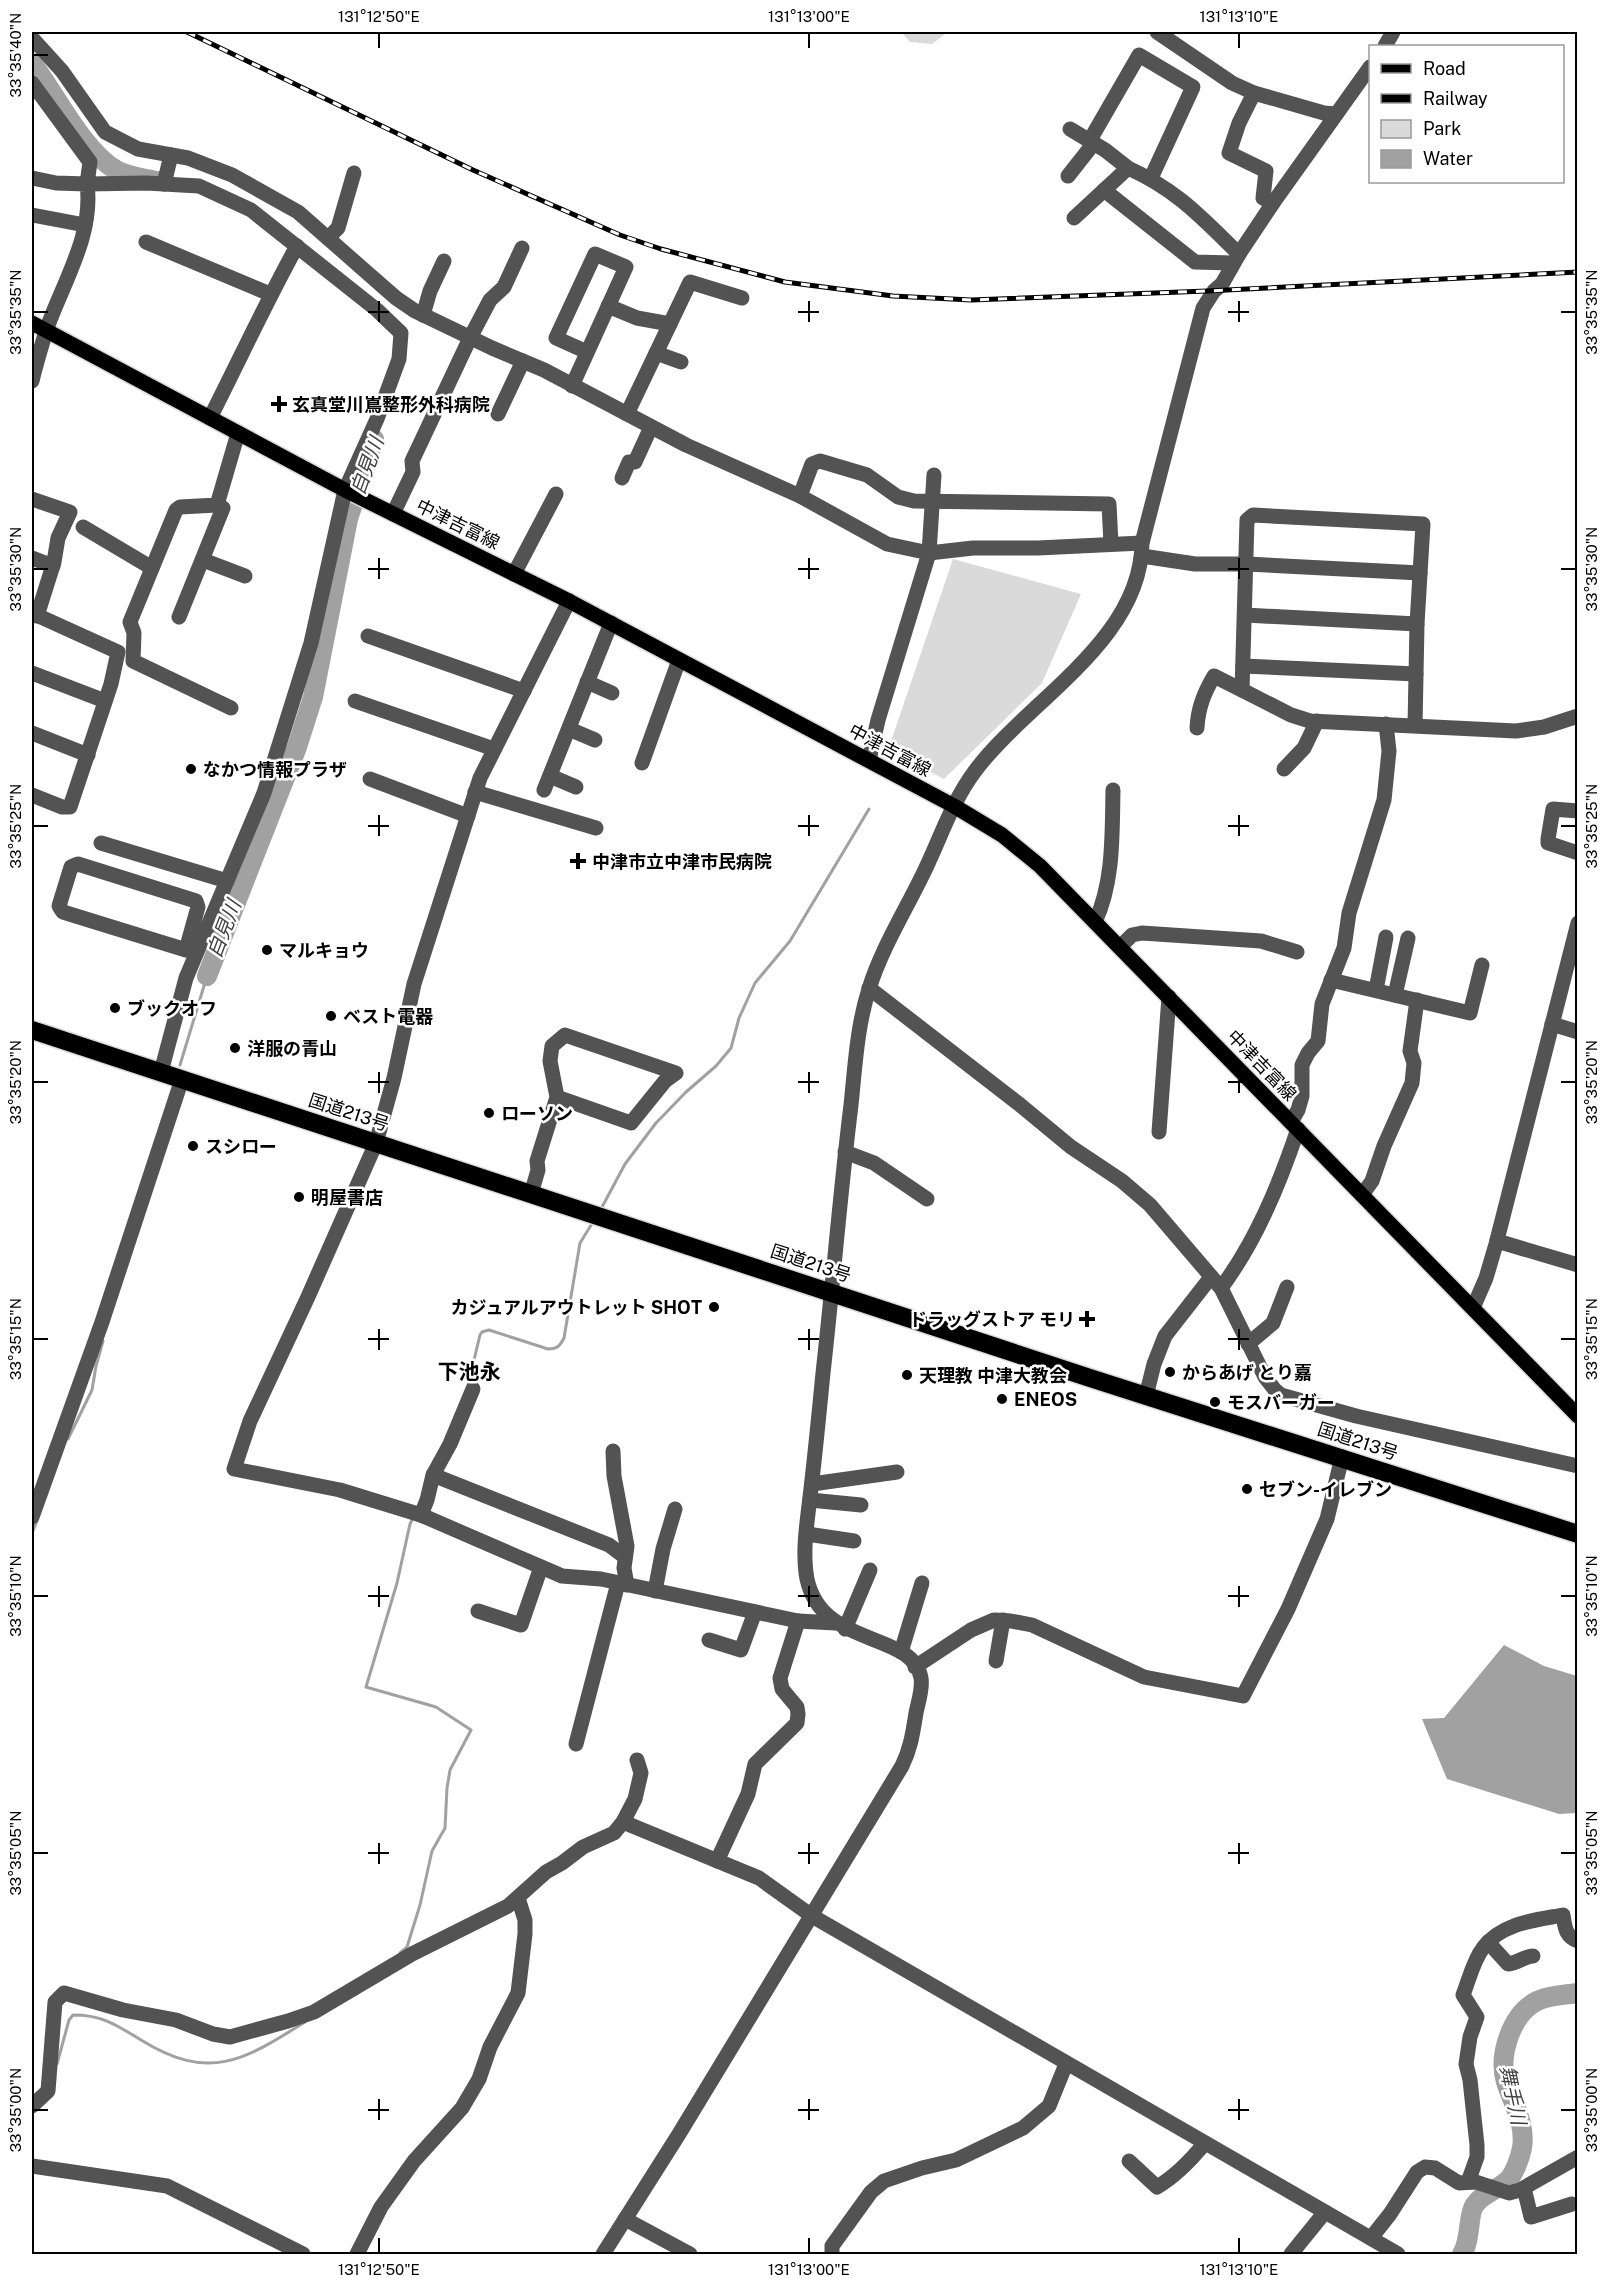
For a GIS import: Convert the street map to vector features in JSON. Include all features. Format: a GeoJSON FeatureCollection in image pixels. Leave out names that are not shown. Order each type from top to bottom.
{"type":"FeatureCollection","features":[{"type":"Feature","properties":{"kind":"highway","name":"国道213号"},"geometry":{"type":"LineString","coordinates":[[32,1030],[1146,1396],[1578,1534]]}},
{"type":"Feature","properties":{"kind":"main road","name":"中津吉富線"},"geometry":{"type":"LineString","coordinates":[[32,323],[372,504],[611,623],[954,806],[1020,848],[1120,947],[1578,1416]]}},
{"type":"Feature","properties":{"kind":"street"},"geometry":{"type":"LineString","coordinates":[[1157,32],[1232,83],[1254,93],[1324,113],[1336,114]]}},
{"type":"Feature","properties":{"kind":"street"},"geometry":{"type":"LineString","coordinates":[[32,38],[62,71],[105,132],[138,149],[171,155],[232,175],[298,212],[396,298],[423,315],[523,361],[651,427],[800,496],[887,544],[929,553],[973,548],[1038,548],[1111,544],[1195,564],[1246,564],[1420,573]]}},
{"type":"Feature","properties":{"kind":"street"},"geometry":{"type":"LineString","coordinates":[[1068,176],[1092,142],[1139,55],[1192,87],[1150,178]]}},
{"type":"Feature","properties":{"kind":"street"},"geometry":{"type":"LineString","coordinates":[[840,1626],[824,1612],[810,1589],[805,1559],[845,1152],[860,1027],[869,988],[954,806],[971,776],[984,759],[1101,641],[1124,608],[1142,550],[1203,308],[1222,284],[1236,258],[1273,203],[1369,70]]}},
{"type":"Feature","properties":{"kind":"street"},"geometry":{"type":"LineString","coordinates":[[32,83],[90,162],[85,225],[70,272],[46,331],[32,381]]}},
{"type":"Feature","properties":{"kind":"street"},"geometry":{"type":"LineString","coordinates":[[1254,93],[1239,123],[1228,153],[1266,171],[1263,198],[1273,203]]}},
{"type":"Feature","properties":{"kind":"street"},"geometry":{"type":"LineString","coordinates":[[1070,129],[1128,168],[1150,178],[1186,201],[1236,258]]}},
{"type":"Feature","properties":{"kind":"street"},"geometry":{"type":"LineString","coordinates":[[164,184],[171,155]]}},
{"type":"Feature","properties":{"kind":"street"},"geometry":{"type":"LineString","coordinates":[[1074,218],[1128,168]]}},
{"type":"Feature","properties":{"kind":"street"},"geometry":{"type":"LineString","coordinates":[[328,238],[338,228],[354,173]]}},
{"type":"Feature","properties":{"kind":"street"},"geometry":{"type":"LineString","coordinates":[[32,178],[56,183],[198,186],[251,210],[377,310],[401,333],[399,359],[345,490],[311,643],[264,793],[226,881],[191,951]]}},
{"type":"Feature","properties":{"kind":"street"},"geometry":{"type":"LineString","coordinates":[[1104,190],[1196,262],[1236,258]]}},
{"type":"Feature","properties":{"kind":"street"},"geometry":{"type":"LineString","coordinates":[[32,215],[85,225]]}},
{"type":"Feature","properties":{"kind":"street"},"geometry":{"type":"LineString","coordinates":[[146,242],[270,294]]}},
{"type":"Feature","properties":{"kind":"street"},"geometry":{"type":"LineString","coordinates":[[210,418],[270,294],[297,246]]}},
{"type":"Feature","properties":{"kind":"street"},"geometry":{"type":"LineString","coordinates":[[393,514],[413,472],[412,461],[470,338],[490,300],[504,287],[522,248]]}},
{"type":"Feature","properties":{"kind":"street"},"geometry":{"type":"LineString","coordinates":[[572,386],[626,267],[595,254],[556,338],[587,352]]}},
{"type":"Feature","properties":{"kind":"street"},"geometry":{"type":"LineString","coordinates":[[423,315],[430,291],[444,261]]}},
{"type":"Feature","properties":{"kind":"street"},"geometry":{"type":"LineString","coordinates":[[627,414],[690,282],[742,298]]}},
{"type":"Feature","properties":{"kind":"street"},"geometry":{"type":"LineString","coordinates":[[608,306],[637,318],[669,324]]}},
{"type":"Feature","properties":{"kind":"street"},"geometry":{"type":"LineString","coordinates":[[656,353],[681,362]]}},
{"type":"Feature","properties":{"kind":"street"},"geometry":{"type":"LineString","coordinates":[[498,414],[523,361]]}},
{"type":"Feature","properties":{"kind":"street"},"geometry":{"type":"LineString","coordinates":[[622,478],[629,462],[635,462],[651,427]]}},
{"type":"Feature","properties":{"kind":"street"},"geometry":{"type":"LineString","coordinates":[[217,505],[237,433]]}},
{"type":"Feature","properties":{"kind":"street"},"geometry":{"type":"LineString","coordinates":[[800,496],[812,464],[820,460],[867,475],[898,497],[914,501],[1109,504],[1111,544]]}},
{"type":"Feature","properties":{"kind":"street"},"geometry":{"type":"LineString","coordinates":[[868,760],[929,553],[934,475]]}},
{"type":"Feature","properties":{"kind":"street"},"geometry":{"type":"LineString","coordinates":[[514,574],[556,494]]}},
{"type":"Feature","properties":{"kind":"street"},"geometry":{"type":"LineString","coordinates":[[32,499],[70,512],[58,538],[53,566],[34,614],[118,652],[105,702],[70,807],[62,807],[32,795]]}},
{"type":"Feature","properties":{"kind":"street"},"geometry":{"type":"LineString","coordinates":[[179,617],[223,508],[217,505],[180,507],[176,510],[130,622],[134,633],[133,661],[231,708]]}},
{"type":"Feature","properties":{"kind":"street"},"geometry":{"type":"LineString","coordinates":[[1242,690],[1247,520],[1253,515],[1423,524],[1417,624],[1415,726]]}},
{"type":"Feature","properties":{"kind":"street"},"geometry":{"type":"LineString","coordinates":[[83,527],[152,568]]}},
{"type":"Feature","properties":{"kind":"street"},"geometry":{"type":"LineString","coordinates":[[32,558],[53,566]]}},
{"type":"Feature","properties":{"kind":"street"},"geometry":{"type":"LineString","coordinates":[[202,560],[245,576]]}},
{"type":"Feature","properties":{"kind":"street"},"geometry":{"type":"LineString","coordinates":[[569,601],[494,749],[475,792],[414,984],[394,1078],[376,1143],[250,1420],[234,1469],[340,1490],[421,1515],[562,1576],[601,1579],[798,1621],[840,1626],[901,1652],[912,1661],[920,1674],[921,1686],[909,1751],[812,1916],[603,2254]]}},
{"type":"Feature","properties":{"kind":"street"},"geometry":{"type":"LineString","coordinates":[[1245,615],[1417,624]]}},
{"type":"Feature","properties":{"kind":"street"},"geometry":{"type":"LineString","coordinates":[[576,787],[547,783],[611,623]]}},
{"type":"Feature","properties":{"kind":"street"},"geometry":{"type":"LineString","coordinates":[[368,636],[524,691]]}},
{"type":"Feature","properties":{"kind":"street"},"geometry":{"type":"LineString","coordinates":[[642,763],[679,660]]}},
{"type":"Feature","properties":{"kind":"street"},"geometry":{"type":"LineString","coordinates":[[1244,666],[1416,674]]}},
{"type":"Feature","properties":{"kind":"street"},"geometry":{"type":"LineString","coordinates":[[32,673],[105,702]]}},
{"type":"Feature","properties":{"kind":"street"},"geometry":{"type":"LineString","coordinates":[[1197,728],[1198,711],[1206,690],[1215,676],[1291,715],[1317,721],[1523,731],[1578,716]]}},
{"type":"Feature","properties":{"kind":"street"},"geometry":{"type":"LineString","coordinates":[[587,682],[612,693]]}},
{"type":"Feature","properties":{"kind":"street"},"geometry":{"type":"LineString","coordinates":[[355,701],[494,749]]}},
{"type":"Feature","properties":{"kind":"street"},"geometry":{"type":"LineString","coordinates":[[1284,769],[1304,748],[1317,721]]}},
{"type":"Feature","properties":{"kind":"street"},"geometry":{"type":"LineString","coordinates":[[1221,1288],[1274,1195],[1302,1096],[1304,1062],[1318,1041],[1320,1011],[1344,948],[1349,912],[1383,800],[1389,751],[1386,724]]}},
{"type":"Feature","properties":{"kind":"street"},"geometry":{"type":"LineString","coordinates":[[569,729],[595,740]]}},
{"type":"Feature","properties":{"kind":"street"},"geometry":{"type":"LineString","coordinates":[[32,733],[88,755]]}},
{"type":"Feature","properties":{"kind":"street"},"geometry":{"type":"LineString","coordinates":[[370,779],[468,816]]}},
{"type":"Feature","properties":{"kind":"street"},"geometry":{"type":"LineString","coordinates":[[1095,922],[1103,903],[1108,870],[1113,790]]}},
{"type":"Feature","properties":{"kind":"street"},"geometry":{"type":"LineString","coordinates":[[475,792],[596,828]]}},
{"type":"Feature","properties":{"kind":"street"},"geometry":{"type":"LineString","coordinates":[[1578,811],[1553,809],[1548,843],[1578,853]]}},
{"type":"Feature","properties":{"kind":"street"},"geometry":{"type":"LineString","coordinates":[[101,843],[226,881]]}},
{"type":"Feature","properties":{"kind":"street"},"geometry":{"type":"LineString","coordinates":[[161,1072],[191,951],[198,907],[196,901],[78,864],[71,867],[59,906],[63,912],[191,951]]}},
{"type":"Feature","properties":{"kind":"street"},"geometry":{"type":"LineString","coordinates":[[1473,1308],[1486,1278],[1497,1241],[1578,922]]}},
{"type":"Feature","properties":{"kind":"street"},"geometry":{"type":"LineString","coordinates":[[1120,947],[1132,935],[1142,933],[1256,940],[1296,952]]}},
{"type":"Feature","properties":{"kind":"street"},"geometry":{"type":"LineString","coordinates":[[1376,990],[1386,938]]}},
{"type":"Feature","properties":{"kind":"street"},"geometry":{"type":"LineString","coordinates":[[1395,995],[1408,938]]}},
{"type":"Feature","properties":{"kind":"street"},"geometry":{"type":"LineString","coordinates":[[1331,980],[1470,1013],[1482,965]]}},
{"type":"Feature","properties":{"kind":"street"},"geometry":{"type":"LineString","coordinates":[[869,988],[1071,1147],[1143,1198],[1221,1288],[1270,1385],[1281,1395],[1368,1419],[1578,1466]]}},
{"type":"Feature","properties":{"kind":"street"},"geometry":{"type":"LineString","coordinates":[[1159,1132],[1169,997]]}},
{"type":"Feature","properties":{"kind":"street"},"geometry":{"type":"LineString","coordinates":[[1362,1195],[1372,1181],[1384,1146],[1412,1083],[1414,1063],[1410,1051],[1417,1000]]}},
{"type":"Feature","properties":{"kind":"street"},"geometry":{"type":"LineString","coordinates":[[1552,1024],[1578,1032]]}},
{"type":"Feature","properties":{"kind":"street"},"geometry":{"type":"LineString","coordinates":[[531,1194],[538,1170],[537,1161],[557,1097],[550,1061],[552,1046],[565,1035],[676,1073],[649,1100],[631,1123],[557,1097]]}},
{"type":"Feature","properties":{"kind":"street"},"geometry":{"type":"LineString","coordinates":[[32,1517],[102,1322],[182,1079]]}},
{"type":"Feature","properties":{"kind":"street"},"geometry":{"type":"LineString","coordinates":[[845,1152],[874,1164],[927,1199]]}},
{"type":"Feature","properties":{"kind":"street"},"geometry":{"type":"LineString","coordinates":[[1497,1241],[1578,1264]]}},
{"type":"Feature","properties":{"kind":"street"},"geometry":{"type":"LineString","coordinates":[[1146,1396],[1154,1364],[1165,1336],[1211,1277]]}},
{"type":"Feature","properties":{"kind":"street"},"geometry":{"type":"LineString","coordinates":[[1248,1344],[1273,1323],[1287,1287]]}},
{"type":"Feature","properties":{"kind":"street"},"geometry":{"type":"LineString","coordinates":[[421,1515],[433,1475],[458,1427],[473,1389]]}},
{"type":"Feature","properties":{"kind":"street"},"geometry":{"type":"LineString","coordinates":[[576,1744],[622,1584],[627,1546],[614,1476],[613,1451]]}},
{"type":"Feature","properties":{"kind":"street"},"geometry":{"type":"LineString","coordinates":[[915,1667],[971,1630],[994,1620],[1003,1620],[1032,1624],[1144,1677],[1242,1696],[1288,1609],[1327,1519],[1342,1457]]}},
{"type":"Feature","properties":{"kind":"street"},"geometry":{"type":"LineString","coordinates":[[812,1484],[897,1472]]}},
{"type":"Feature","properties":{"kind":"street"},"geometry":{"type":"LineString","coordinates":[[433,1475],[609,1545],[625,1557]]}},
{"type":"Feature","properties":{"kind":"street"},"geometry":{"type":"LineString","coordinates":[[810,1500],[861,1505]]}},
{"type":"Feature","properties":{"kind":"street"},"geometry":{"type":"LineString","coordinates":[[655,1591],[663,1548],[675,1509]]}},
{"type":"Feature","properties":{"kind":"street"},"geometry":{"type":"LineString","coordinates":[[807,1534],[854,1541]]}},
{"type":"Feature","properties":{"kind":"street"},"geometry":{"type":"LineString","coordinates":[[478,1611],[521,1625],[541,1567]]}},
{"type":"Feature","properties":{"kind":"street"},"geometry":{"type":"LineString","coordinates":[[840,1626],[870,1570]]}},
{"type":"Feature","properties":{"kind":"street"},"geometry":{"type":"LineString","coordinates":[[901,1652],[922,1583]]}},
{"type":"Feature","properties":{"kind":"street"},"geometry":{"type":"LineString","coordinates":[[709,1640],[741,1650],[755,1612]]}},
{"type":"Feature","properties":{"kind":"street"},"geometry":{"type":"LineString","coordinates":[[996,1661],[1003,1620]]}},
{"type":"Feature","properties":{"kind":"street"},"geometry":{"type":"LineString","coordinates":[[717,1860],[748,1794],[755,1764],[797,1723],[797,1707],[782,1689],[780,1678],[798,1621]]}},
{"type":"Feature","properties":{"kind":"street"},"geometry":{"type":"LineString","coordinates":[[32,2106],[48,2091],[55,2002],[64,1993],[123,2010],[176,2020],[213,2034],[230,2037],[314,2012],[412,1954],[508,1906],[546,1872],[583,1847],[614,1833],[623,1822],[635,1799],[640,1773],[637,1760]]}},
{"type":"Feature","properties":{"kind":"street"},"geometry":{"type":"LineString","coordinates":[[623,1822],[759,1878],[812,1916],[1371,2238],[1388,2252]]}},
{"type":"Feature","properties":{"kind":"street"},"geometry":{"type":"LineString","coordinates":[[357,2254],[381,2207],[414,2161],[462,2108],[479,2079],[490,2047],[518,1993],[525,1920],[518,1898]]}},
{"type":"Feature","properties":{"kind":"street"},"geometry":{"type":"LineString","coordinates":[[1468,2182],[1477,2157],[1478,2145],[1466,2064],[1470,2037],[1477,2017],[1463,1995],[1478,1955],[1488,1942],[1501,1932],[1522,1923],[1563,1916],[1569,1936],[1578,1941]]}},
{"type":"Feature","properties":{"kind":"street"},"geometry":{"type":"LineString","coordinates":[[1488,1942],[1508,1964],[1520,1962],[1527,1956],[1533,1956]]}},
{"type":"Feature","properties":{"kind":"street"},"geometry":{"type":"LineString","coordinates":[[832,2254],[832,2246],[871,2192],[884,2181],[922,2168],[956,2160],[1023,2128],[1049,2106],[1066,2064]]}},
{"type":"Feature","properties":{"kind":"street"},"geometry":{"type":"LineString","coordinates":[[1129,2161],[1157,2187],[1191,2160],[1205,2143]]}},
{"type":"Feature","properties":{"kind":"street"},"geometry":{"type":"LineString","coordinates":[[1371,2238],[1421,2169],[1435,2168],[1455,2182],[1476,2182],[1509,2193],[1524,2188],[1578,2157]]}},
{"type":"Feature","properties":{"kind":"street"},"geometry":{"type":"LineString","coordinates":[[32,2166],[167,2186],[303,2254]]}},
{"type":"Feature","properties":{"kind":"street"},"geometry":{"type":"LineString","coordinates":[[1524,2188],[1531,2217],[1572,2205]]}},
{"type":"Feature","properties":{"kind":"street"},"geometry":{"type":"LineString","coordinates":[[1292,2254],[1325,2212]]}},
{"type":"Feature","properties":{"kind":"street"},"geometry":{"type":"LineString","coordinates":[[625,2219],[690,2254]]}},
{"type":"Feature","properties":{"kind":"green space"},"geometry":{"type":"Polygon","coordinates":[[[901,32],[940,32],[944,35],[932,44],[910,42],[901,32]]]}},
{"type":"Feature","properties":{"kind":"green space"},"geometry":{"type":"Polygon","coordinates":[[[953,559],[1081,594],[1042,683],[944,779],[888,750],[953,559]]]}},
{"type":"Feature","properties":{"kind":"water"},"geometry":{"type":"Polygon","coordinates":[[[1504,1645],[1544,1666],[1577,1676],[1577,1813],[1559,1814],[1447,1779],[1422,1719],[1444,1718],[1504,1645]]]}},
{"type":"Feature","properties":{"kind":"waterway","name":"自見川"},"geometry":{"type":"LineString","coordinates":[[32,63],[81,136],[104,161],[126,174],[157,181]]}},
{"type":"Feature","properties":{"kind":"waterway","name":"自見川"},"geometry":{"type":"LineString","coordinates":[[207,976],[297,747],[313,697],[348,519],[374,439]]}},
{"type":"Feature","properties":{"kind":"waterway"},"geometry":{"type":"LineString","coordinates":[[601,1209],[625,1164],[656,1123],[686,1092],[716,1066],[731,1048],[739,1018],[755,983],[790,941],[869,809]]}},
{"type":"Feature","properties":{"kind":"waterway"},"geometry":{"type":"LineString","coordinates":[[180,1065],[207,976]]}},
{"type":"Feature","properties":{"kind":"waterway"},"geometry":{"type":"LineString","coordinates":[[468,1385],[482,1332],[489,1330],[548,1349],[556,1348],[561,1343],[564,1338],[580,1243],[593,1222]]}},
{"type":"Feature","properties":{"kind":"waterway"},"geometry":{"type":"LineString","coordinates":[[68,1439],[92,1390],[103,1341]]}},
{"type":"Feature","properties":{"kind":"waterway"},"geometry":{"type":"LineString","coordinates":[[400,1953],[407,1947],[420,1905],[432,1851],[445,1828],[450,1770],[471,1730],[436,1707],[366,1687],[397,1583],[413,1518]]}},
{"type":"Feature","properties":{"kind":"waterway"},"geometry":{"type":"LineString","coordinates":[[32,1533],[37,1521]]}},
{"type":"Feature","properties":{"kind":"waterway","name":"舞手川"},"geometry":{"type":"LineString","coordinates":[[1462,2254],[1467,2242],[1474,2206],[1481,2198],[1510,2178],[1522,2148],[1521,2122],[1504,2072],[1505,2048],[1514,2025],[1520,2015],[1537,2001],[1552,1996],[1578,1993]]}},
{"type":"Feature","properties":{"kind":"waterway"},"geometry":{"type":"LineString","coordinates":[[57,2064],[69,2020],[73,2015],[101,2019],[165,2053],[206,2063],[244,2056],[305,2022]]}},
{"type":"Feature","properties":{"kind":"railway"},"geometry":{"type":"LineString","coordinates":[[187,32],[473,170],[620,235],[661,249],[785,282],[893,296],[971,300],[1207,291],[1578,272]]}},
{"type":"Feature","properties":{"kind":"place","name":"玄真堂川嶌整形外科病院"},"geometry":{"type":"Point","coordinates":[279,404]}},
{"type":"Feature","properties":{"kind":"place","name":"なかつ情報プラザ"},"geometry":{"type":"Point","coordinates":[191,769]}},
{"type":"Feature","properties":{"kind":"place","name":"中津市立中津市民病院"},"geometry":{"type":"Point","coordinates":[578,861]}},
{"type":"Feature","properties":{"kind":"place","name":"マルキョウ"},"geometry":{"type":"Point","coordinates":[267,950]}},
{"type":"Feature","properties":{"kind":"place","name":"ブックオフ"},"geometry":{"type":"Point","coordinates":[115,1008]}},
{"type":"Feature","properties":{"kind":"place","name":"ベスト電器"},"geometry":{"type":"Point","coordinates":[331,1016]}},
{"type":"Feature","properties":{"kind":"place","name":"洋服の青山"},"geometry":{"type":"Point","coordinates":[235,1048]}},
{"type":"Feature","properties":{"kind":"place","name":"ローソン"},"geometry":{"type":"Point","coordinates":[489,1113]}},
{"type":"Feature","properties":{"kind":"place","name":"スシロー"},"geometry":{"type":"Point","coordinates":[193,1146]}},
{"type":"Feature","properties":{"kind":"place","name":"明屋書店"},"geometry":{"type":"Point","coordinates":[299,1197]}},
{"type":"Feature","properties":{"kind":"place","name":"カジュアルアウトレット SHOT"},"geometry":{"type":"Point","coordinates":[714,1307]}},
{"type":"Feature","properties":{"kind":"place","name":"ドラッグストア モリ"},"geometry":{"type":"Point","coordinates":[1087,1319]}},
{"type":"Feature","properties":{"kind":"place","name":"からあげ とり嘉"},"geometry":{"type":"Point","coordinates":[1170,1372]}},
{"type":"Feature","properties":{"kind":"place","name":"天理教 中津大教会"},"geometry":{"type":"Point","coordinates":[907,1375]}},
{"type":"Feature","properties":{"kind":"place","name":"ENEOS"},"geometry":{"type":"Point","coordinates":[1002,1399]}},
{"type":"Feature","properties":{"kind":"place","name":"モスバーガー"},"geometry":{"type":"Point","coordinates":[1215,1402]}},
{"type":"Feature","properties":{"kind":"place","name":"セブン-イレブン"},"geometry":{"type":"Point","coordinates":[1247,1489]}},
{"type":"Feature","properties":{"kind":"district","name":"下池永"},"geometry":{"type":"Point","coordinates":[469,1371]}}]}
